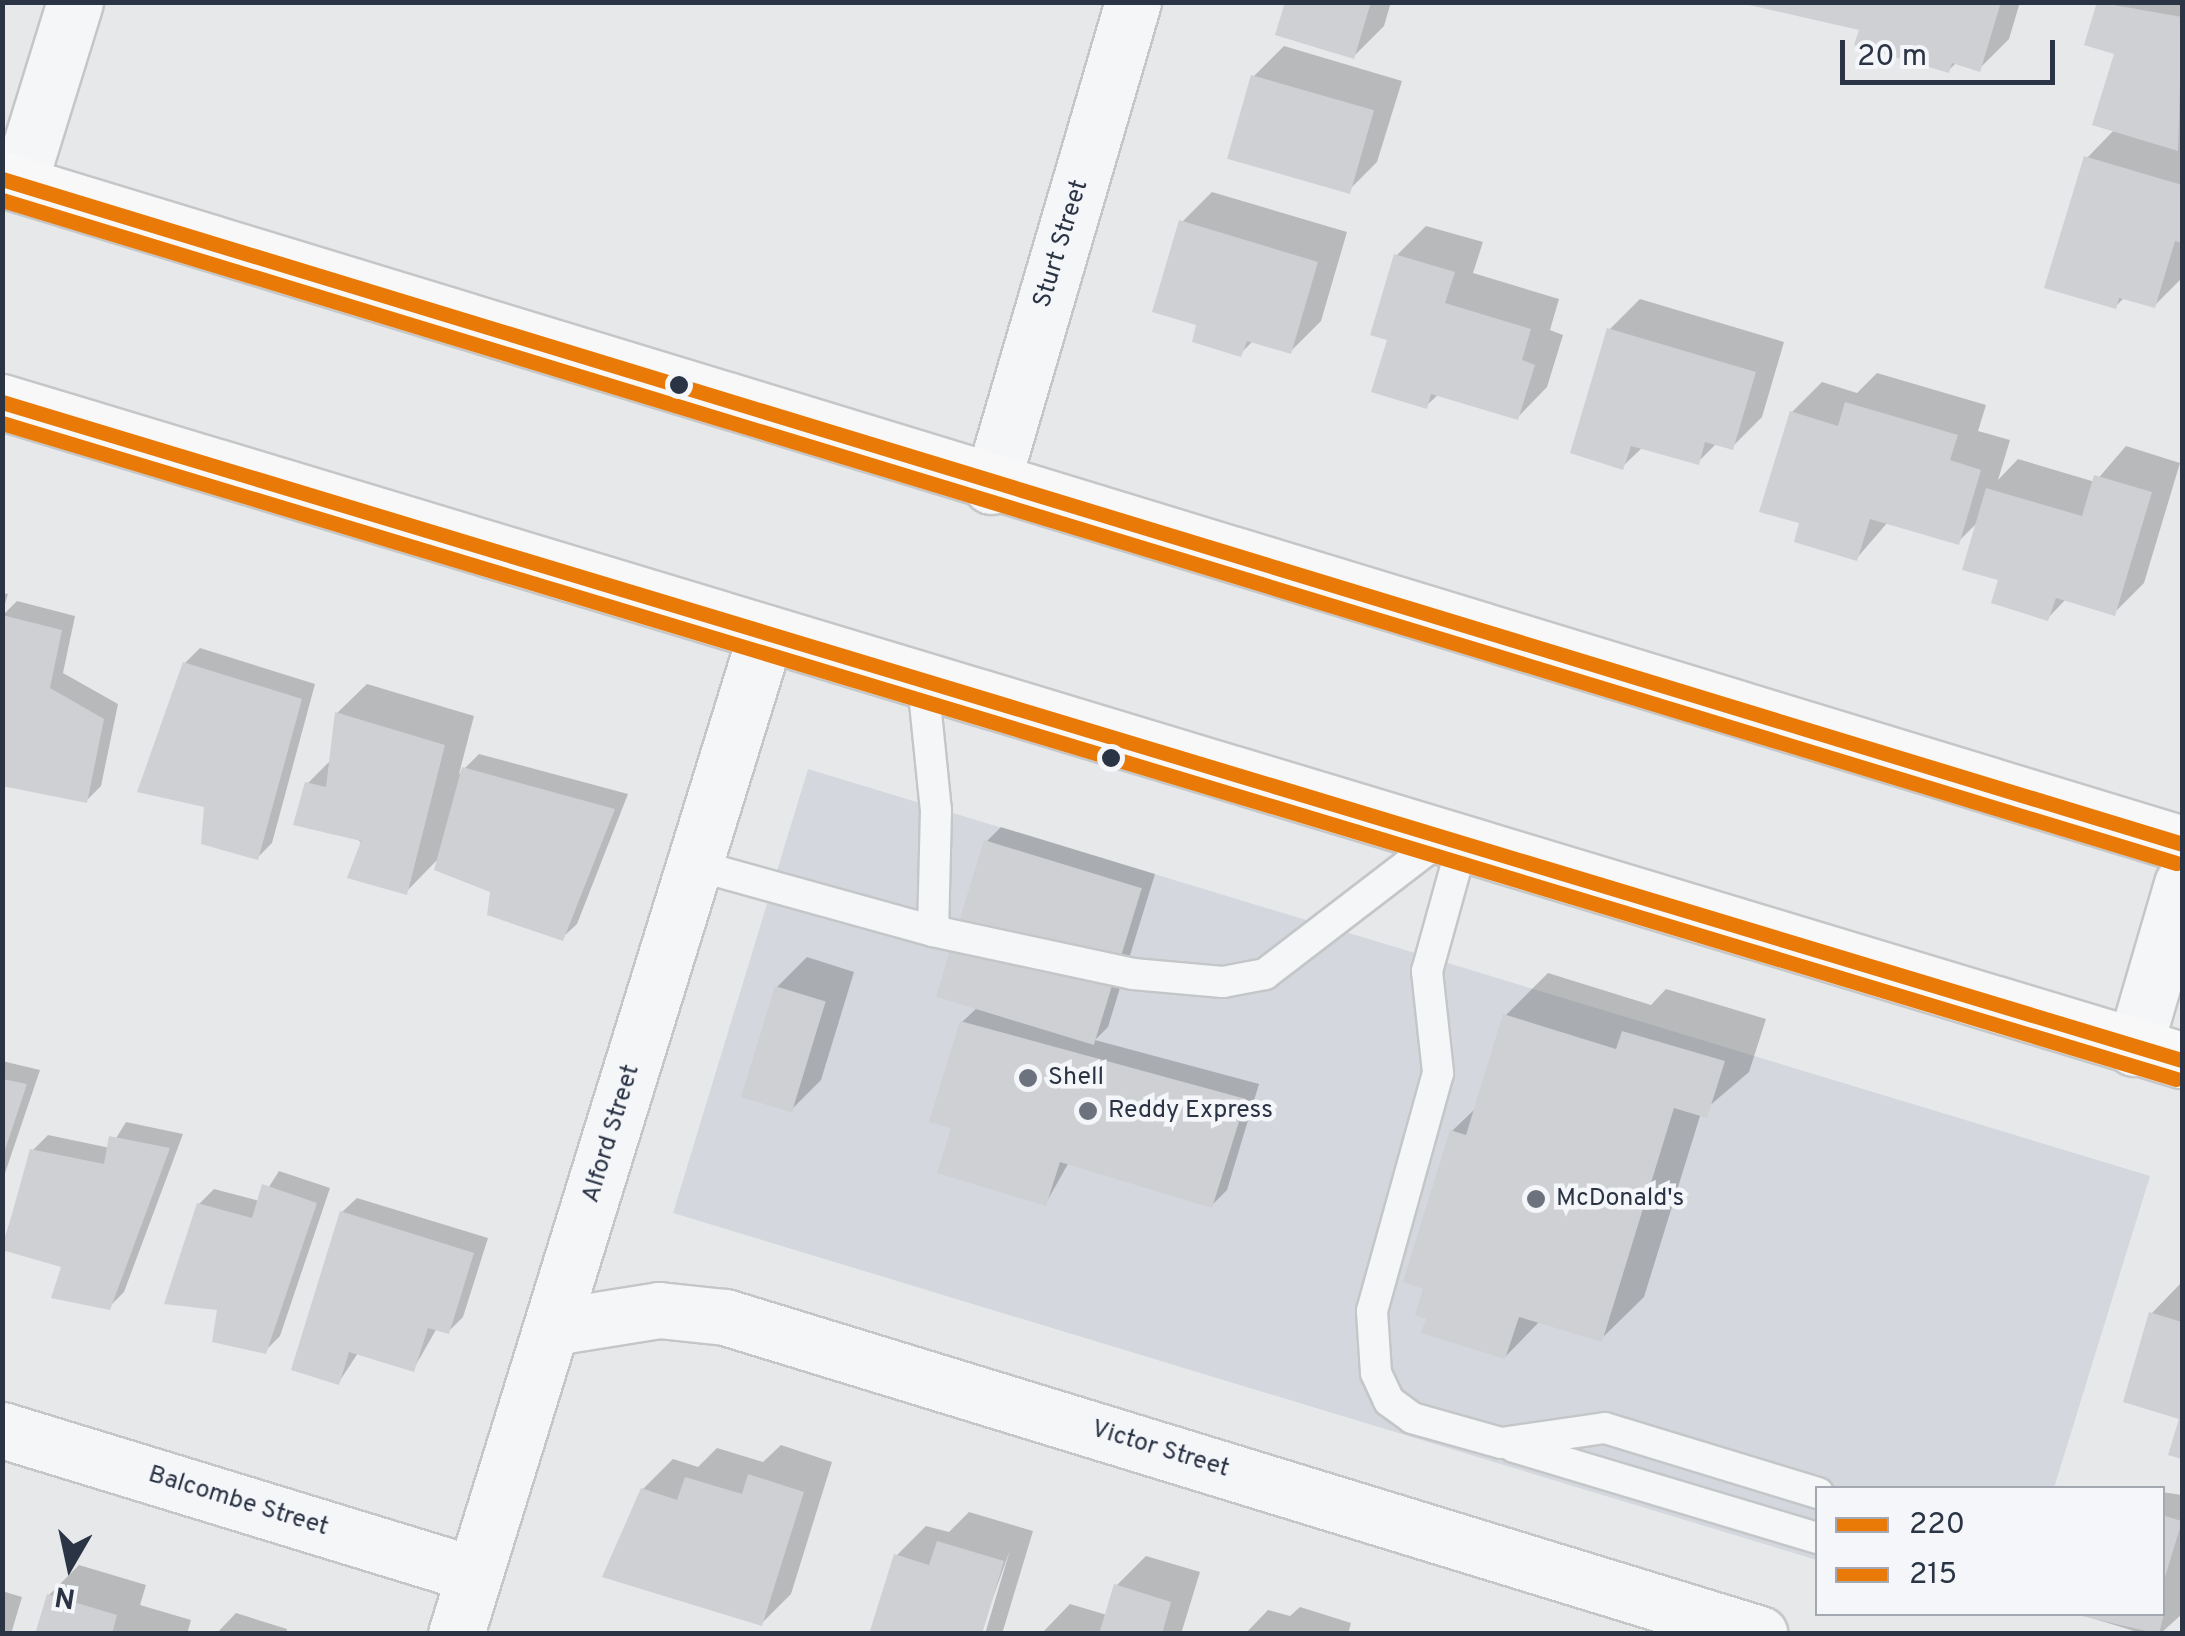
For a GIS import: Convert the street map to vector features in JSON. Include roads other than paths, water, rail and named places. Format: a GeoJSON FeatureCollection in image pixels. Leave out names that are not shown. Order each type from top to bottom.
{"type":"FeatureCollection","features":[{"type":"Feature","properties":{"kind":"highway"},"geometry":{"type":"LineString","coordinates":[[11,181],[991,486],[2182,844]]}},
{"type":"Feature","properties":{"kind":"highway"},"geometry":{"type":"LineString","coordinates":[[2,402],[2158,1054]]}},
{"type":"Feature","properties":{"kind":"street"},"geometry":{"type":"LineString","coordinates":[[11,181],[75,2]]}},
{"type":"Feature","properties":{"kind":"street","name":"Sturt Street"},"geometry":{"type":"LineString","coordinates":[[991,486],[1133,2]]}},
{"type":"Feature","properties":{"kind":"street","name":"Alford Street"},"geometry":{"type":"LineString","coordinates":[[456,1634],[766,634]]}},
{"type":"Feature","properties":{"kind":"street"},"geometry":{"type":"LineString","coordinates":[[2158,1054],[2182,884]]}},
{"type":"Feature","properties":{"kind":"street","name":"Victor Street"},"geometry":{"type":"LineString","coordinates":[[554,1327],[658,1310],[726,1317],[1760,1634]]}},
{"type":"Feature","properties":{"kind":"street","name":"Balcombe Street"},"geometry":{"type":"LineString","coordinates":[[2,1430],[474,1574]]}},
{"type":"Feature","properties":{"kind":"lane"},"geometry":{"type":"LineString","coordinates":[[924,682],[936,810],[933,931]]}},
{"type":"Feature","properties":{"kind":"lane"},"geometry":{"type":"LineString","coordinates":[[694,864],[933,931],[1133,974],[1246,981],[1452,842]]}},
{"type":"Feature","properties":{"kind":"lane"},"geometry":{"type":"LineString","coordinates":[[1452,842],[1427,971],[1438,1073],[1372,1311],[1375,1357],[1389,1401],[1412,1418],[1815,1537]]}},
{"type":"Feature","properties":{"kind":"lane"},"geometry":{"type":"LineString","coordinates":[[1501,1443],[1604,1428],[1815,1492]]}},
{"type":"Feature","properties":{"kind":"place","name":"Shell"},"geometry":{"type":"Point","coordinates":[1028,1078]}},
{"type":"Feature","properties":{"kind":"place","name":"Reddy Express"},"geometry":{"type":"Point","coordinates":[1088,1111]}},
{"type":"Feature","properties":{"kind":"place","name":"McDonald's"},"geometry":{"type":"Point","coordinates":[1536,1199]}}]}
